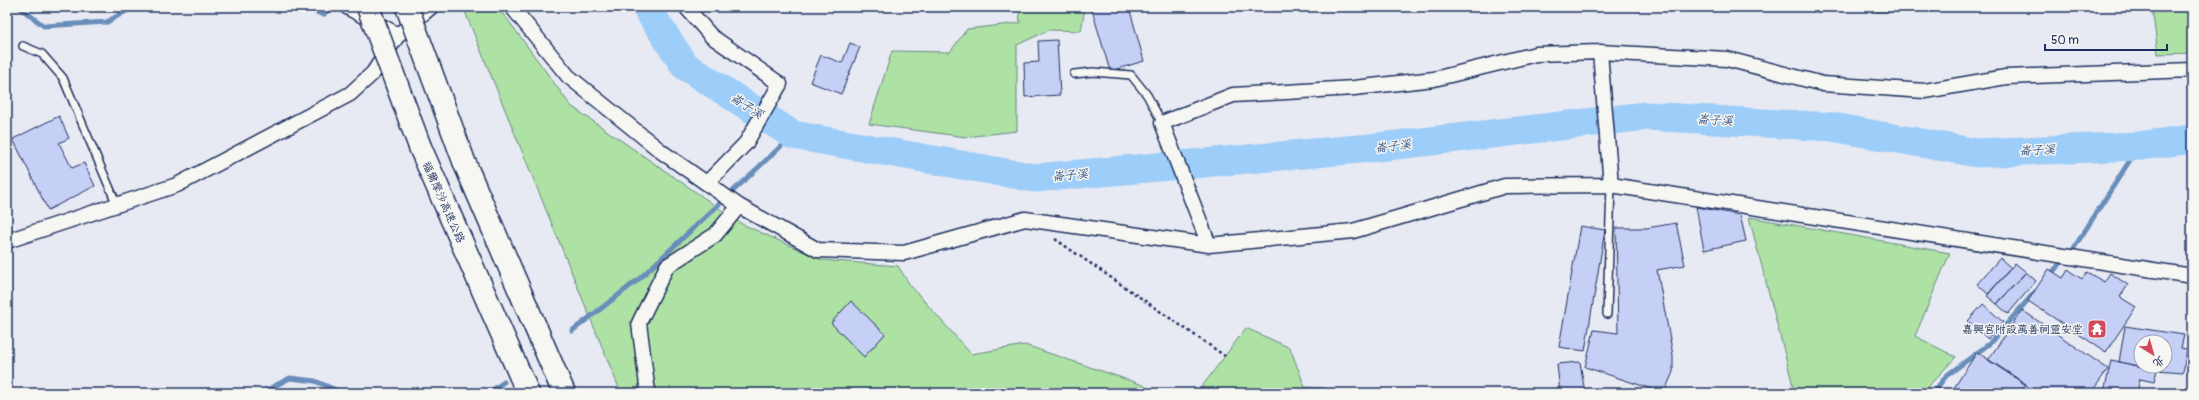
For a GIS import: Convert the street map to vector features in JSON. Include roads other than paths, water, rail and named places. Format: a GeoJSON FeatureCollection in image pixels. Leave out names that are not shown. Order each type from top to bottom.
{"type":"FeatureCollection","features":[{"type":"Feature","properties":{"kind":"highway","name":"福爾摩沙高速公路"},"geometry":{"type":"LineString","coordinates":[[368,7],[420,147],[528,393]]}},
{"type":"Feature","properties":{"kind":"highway"},"geometry":{"type":"LineString","coordinates":[[407,7],[465,164],[564,393]]}},
{"type":"Feature","properties":{"kind":"street"},"geometry":{"type":"LineString","coordinates":[[347,7],[398,34]]}},
{"type":"Feature","properties":{"kind":"street"},"geometry":{"type":"LineString","coordinates":[[7,240],[177,185],[350,94],[373,73],[398,34],[431,7]]}},
{"type":"Feature","properties":{"kind":"street"},"geometry":{"type":"LineString","coordinates":[[512,7],[568,76],[662,152],[739,206],[818,250],[904,253],[1025,219],[1209,245],[1353,231],[1505,186],[1611,185],[2192,276]]}},
{"type":"Feature","properties":{"kind":"street"},"geometry":{"type":"LineString","coordinates":[[686,7],[711,36],[780,84],[746,143],[707,183]]}},
{"type":"Feature","properties":{"kind":"street"},"geometry":{"type":"LineString","coordinates":[[1600,52],[1611,185]]}},
{"type":"Feature","properties":{"kind":"street"},"geometry":{"type":"LineString","coordinates":[[1209,245],[1162,123],[1233,95],[1354,88],[1434,79],[1536,54],[1600,52],[1727,59],[1823,84],[1925,91],[2006,77],[2192,70]]}},
{"type":"Feature","properties":{"kind":"street"},"geometry":{"type":"LineString","coordinates":[[648,393],[639,323],[667,266],[715,234],[739,206]]}},
{"type":"Feature","properties":{"kind":"lane"},"geometry":{"type":"LineString","coordinates":[[23,46],[42,54],[63,78],[117,205]]}},
{"type":"Feature","properties":{"kind":"lane"},"geometry":{"type":"LineString","coordinates":[[1074,74],[1093,72],[1131,75],[1147,95],[1162,123]]}},
{"type":"Feature","properties":{"kind":"lane"},"geometry":{"type":"LineString","coordinates":[[1607,314],[1611,185]]}},
{"type":"Feature","properties":{"kind":"waterway"},"geometry":{"type":"LineString","coordinates":[[19,7],[44,26],[107,22],[133,7]]}},
{"type":"Feature","properties":{"kind":"waterway"},"geometry":{"type":"LineString","coordinates":[[306,7],[323,15],[331,7]]}},
{"type":"Feature","properties":{"kind":"waterway","name":"崙子溪"},"geometry":{"type":"LineString","coordinates":[[646,7],[685,66],[793,135],[1035,178],[1370,148],[1646,116],[1832,127],[1977,153],[2139,146],[2192,139]]}},
{"type":"Feature","properties":{"kind":"waterway"},"geometry":{"type":"LineString","coordinates":[[572,331],[639,279],[793,135]]}},
{"type":"Feature","properties":{"kind":"waterway"},"geometry":{"type":"LineString","coordinates":[[2048,277],[2072,251],[2139,146]]}},
{"type":"Feature","properties":{"kind":"waterway"},"geometry":{"type":"LineString","coordinates":[[1933,393],[1946,376],[1989,344],[2035,292]]}},
{"type":"Feature","properties":{"kind":"waterway"},"geometry":{"type":"LineString","coordinates":[[261,393],[290,378],[315,381],[343,393]]}},
{"type":"Feature","properties":{"kind":"waterway"},"geometry":{"type":"LineString","coordinates":[[488,393],[504,382]]}},
{"type":"Feature","properties":{"kind":"place","name":"嘉興宮附設萬善祠靈安堂"},"geometry":{"type":"Point","coordinates":[2097,329]}}]}
